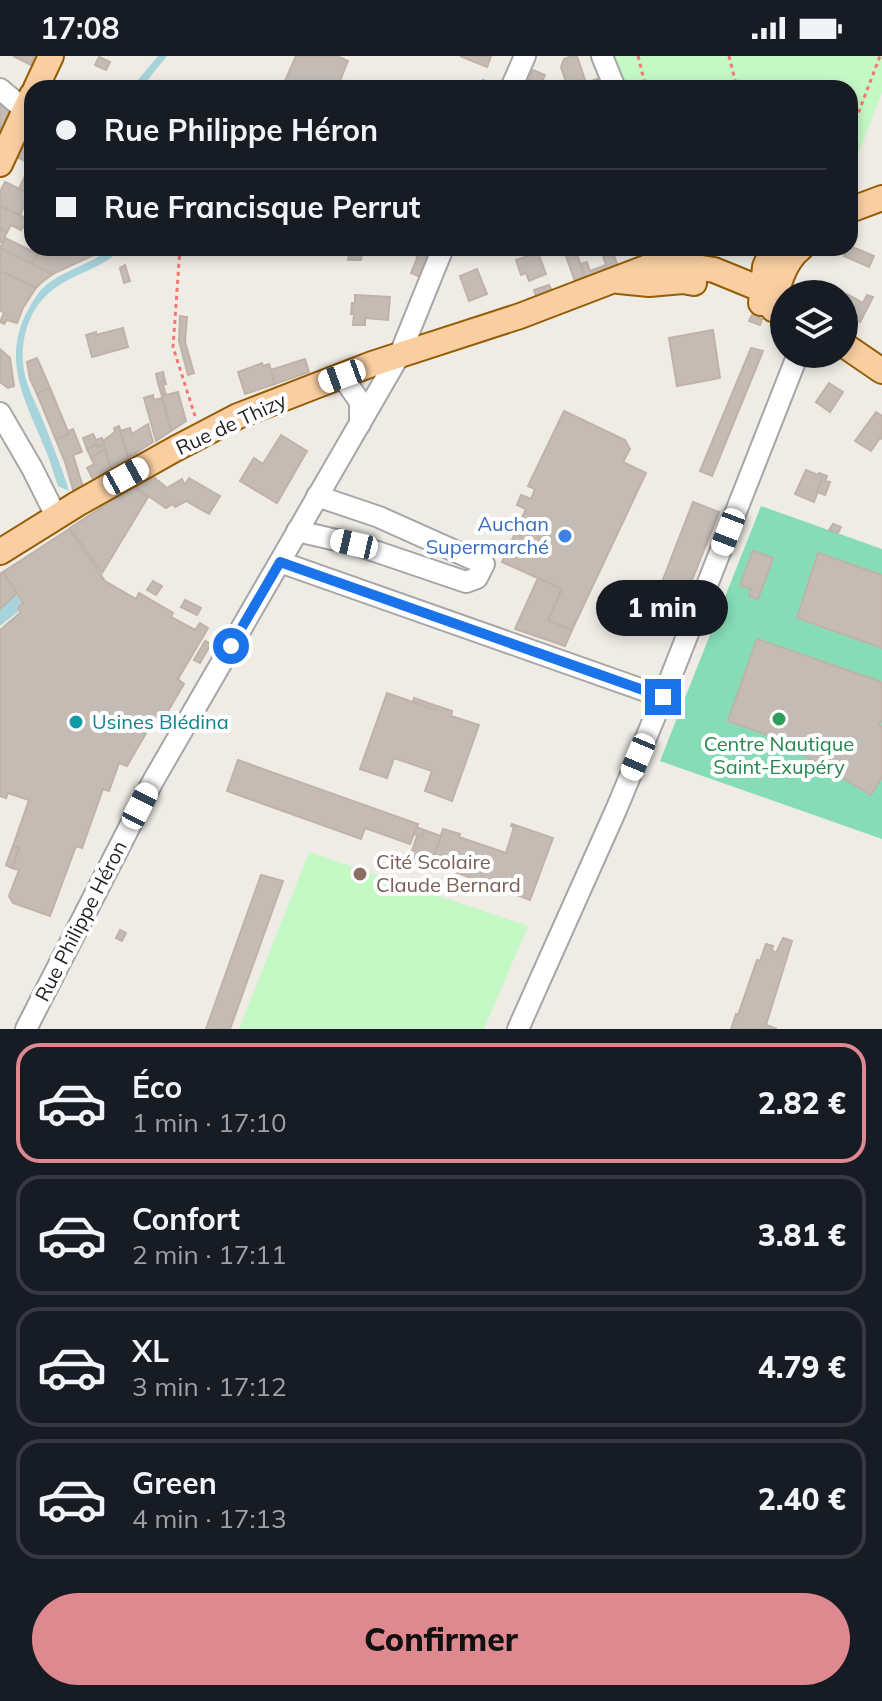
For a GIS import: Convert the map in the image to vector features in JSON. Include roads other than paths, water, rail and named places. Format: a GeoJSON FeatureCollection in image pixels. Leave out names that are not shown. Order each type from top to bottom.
{"type":"FeatureCollection","features":[{"type":"Feature","properties":{"kind":"main road"},"geometry":{"type":"LineString","coordinates":[[40,80],[51,56]]}},
{"type":"Feature","properties":{"kind":"main road"},"geometry":{"type":"LineString","coordinates":[[0,164],[24,113]]}},
{"type":"Feature","properties":{"kind":"main road"},"geometry":{"type":"LineString","coordinates":[[858,207],[882,198]]}},
{"type":"Feature","properties":{"kind":"main road","name":"Rue de Thizy"},"geometry":{"type":"LineString","coordinates":[[0,552],[56,516],[238,416],[400,354],[531,312],[679,256],[727,275],[770,301]]}},
{"type":"Feature","properties":{"kind":"main road"},"geometry":{"type":"LineString","coordinates":[[727,275],[772,256]]}},
{"type":"Feature","properties":{"kind":"main road"},"geometry":{"type":"LineString","coordinates":[[770,290],[765,267],[773,256]]}},
{"type":"Feature","properties":{"kind":"main road"},"geometry":{"type":"LineString","coordinates":[[780,280],[793,256]]}},
{"type":"Feature","properties":{"kind":"main road","name":"Rue de Thizy"},"geometry":{"type":"LineString","coordinates":[[613,280],[649,284],[683,281],[710,285],[770,302]]}},
{"type":"Feature","properties":{"kind":"main road"},"geometry":{"type":"LineString","coordinates":[[858,355],[882,371]]}},
{"type":"Feature","properties":{"kind":"street"},"geometry":{"type":"LineString","coordinates":[[514,80],[525,56]]}},
{"type":"Feature","properties":{"kind":"street"},"geometry":{"type":"LineString","coordinates":[[602,56],[612,80]]}},
{"type":"Feature","properties":{"kind":"street"},"geometry":{"type":"LineString","coordinates":[[0,89],[24,96]]}},
{"type":"Feature","properties":{"kind":"street","name":"Rue Philippe Héron"},"geometry":{"type":"LineString","coordinates":[[26,1029],[153,781],[400,354],[440,256]]}},
{"type":"Feature","properties":{"kind":"street"},"geometry":{"type":"LineString","coordinates":[[518,1029],[663,697],[792,368]]}},
{"type":"Feature","properties":{"kind":"street"},"geometry":{"type":"LineString","coordinates":[[342,376],[360,402],[360,424]]}},
{"type":"Feature","properties":{"kind":"street"},"geometry":{"type":"LineString","coordinates":[[2,421],[32,468],[56,516]]}},
{"type":"Feature","properties":{"kind":"street"},"geometry":{"type":"LineString","coordinates":[[297,531],[354,544],[466,582],[477,578],[484,564],[379,517],[317,496]]}},
{"type":"Feature","properties":{"kind":"street"},"geometry":{"type":"LineString","coordinates":[[280,562],[663,697]]}},
{"type":"Feature","properties":{"kind":"water"},"geometry":{"type":"Polygon","coordinates":[[[158,56],[167,56],[148,80],[138,80],[158,56]]]}},
{"type":"Feature","properties":{"kind":"water"},"geometry":{"type":"Polygon","coordinates":[[[112,256],[42,299],[31,317],[24,338],[23,360],[27,382],[69,491],[58,486],[25,399],[16,365],[16,347],[28,310],[43,288],[95,259],[112,256]]]}},
{"type":"Feature","properties":{"kind":"water"},"geometry":{"type":"Polygon","coordinates":[[[16,594],[22,603],[19,611],[0,626],[0,610],[16,594]]]}},
{"type":"Feature","properties":{"kind":"place","name":"Auchan Supermarché"},"geometry":{"type":"Point","coordinates":[565,536]}},
{"type":"Feature","properties":{"kind":"place","name":"Centre Nautique Saint-Exupéry"},"geometry":{"type":"Point","coordinates":[779,719]}},
{"type":"Feature","properties":{"kind":"place","name":"Usines Blédina"},"geometry":{"type":"Point","coordinates":[76,722]}},
{"type":"Feature","properties":{"kind":"place","name":"Cité Scolaire Claude Bernard"},"geometry":{"type":"Point","coordinates":[360,874]}}]}
